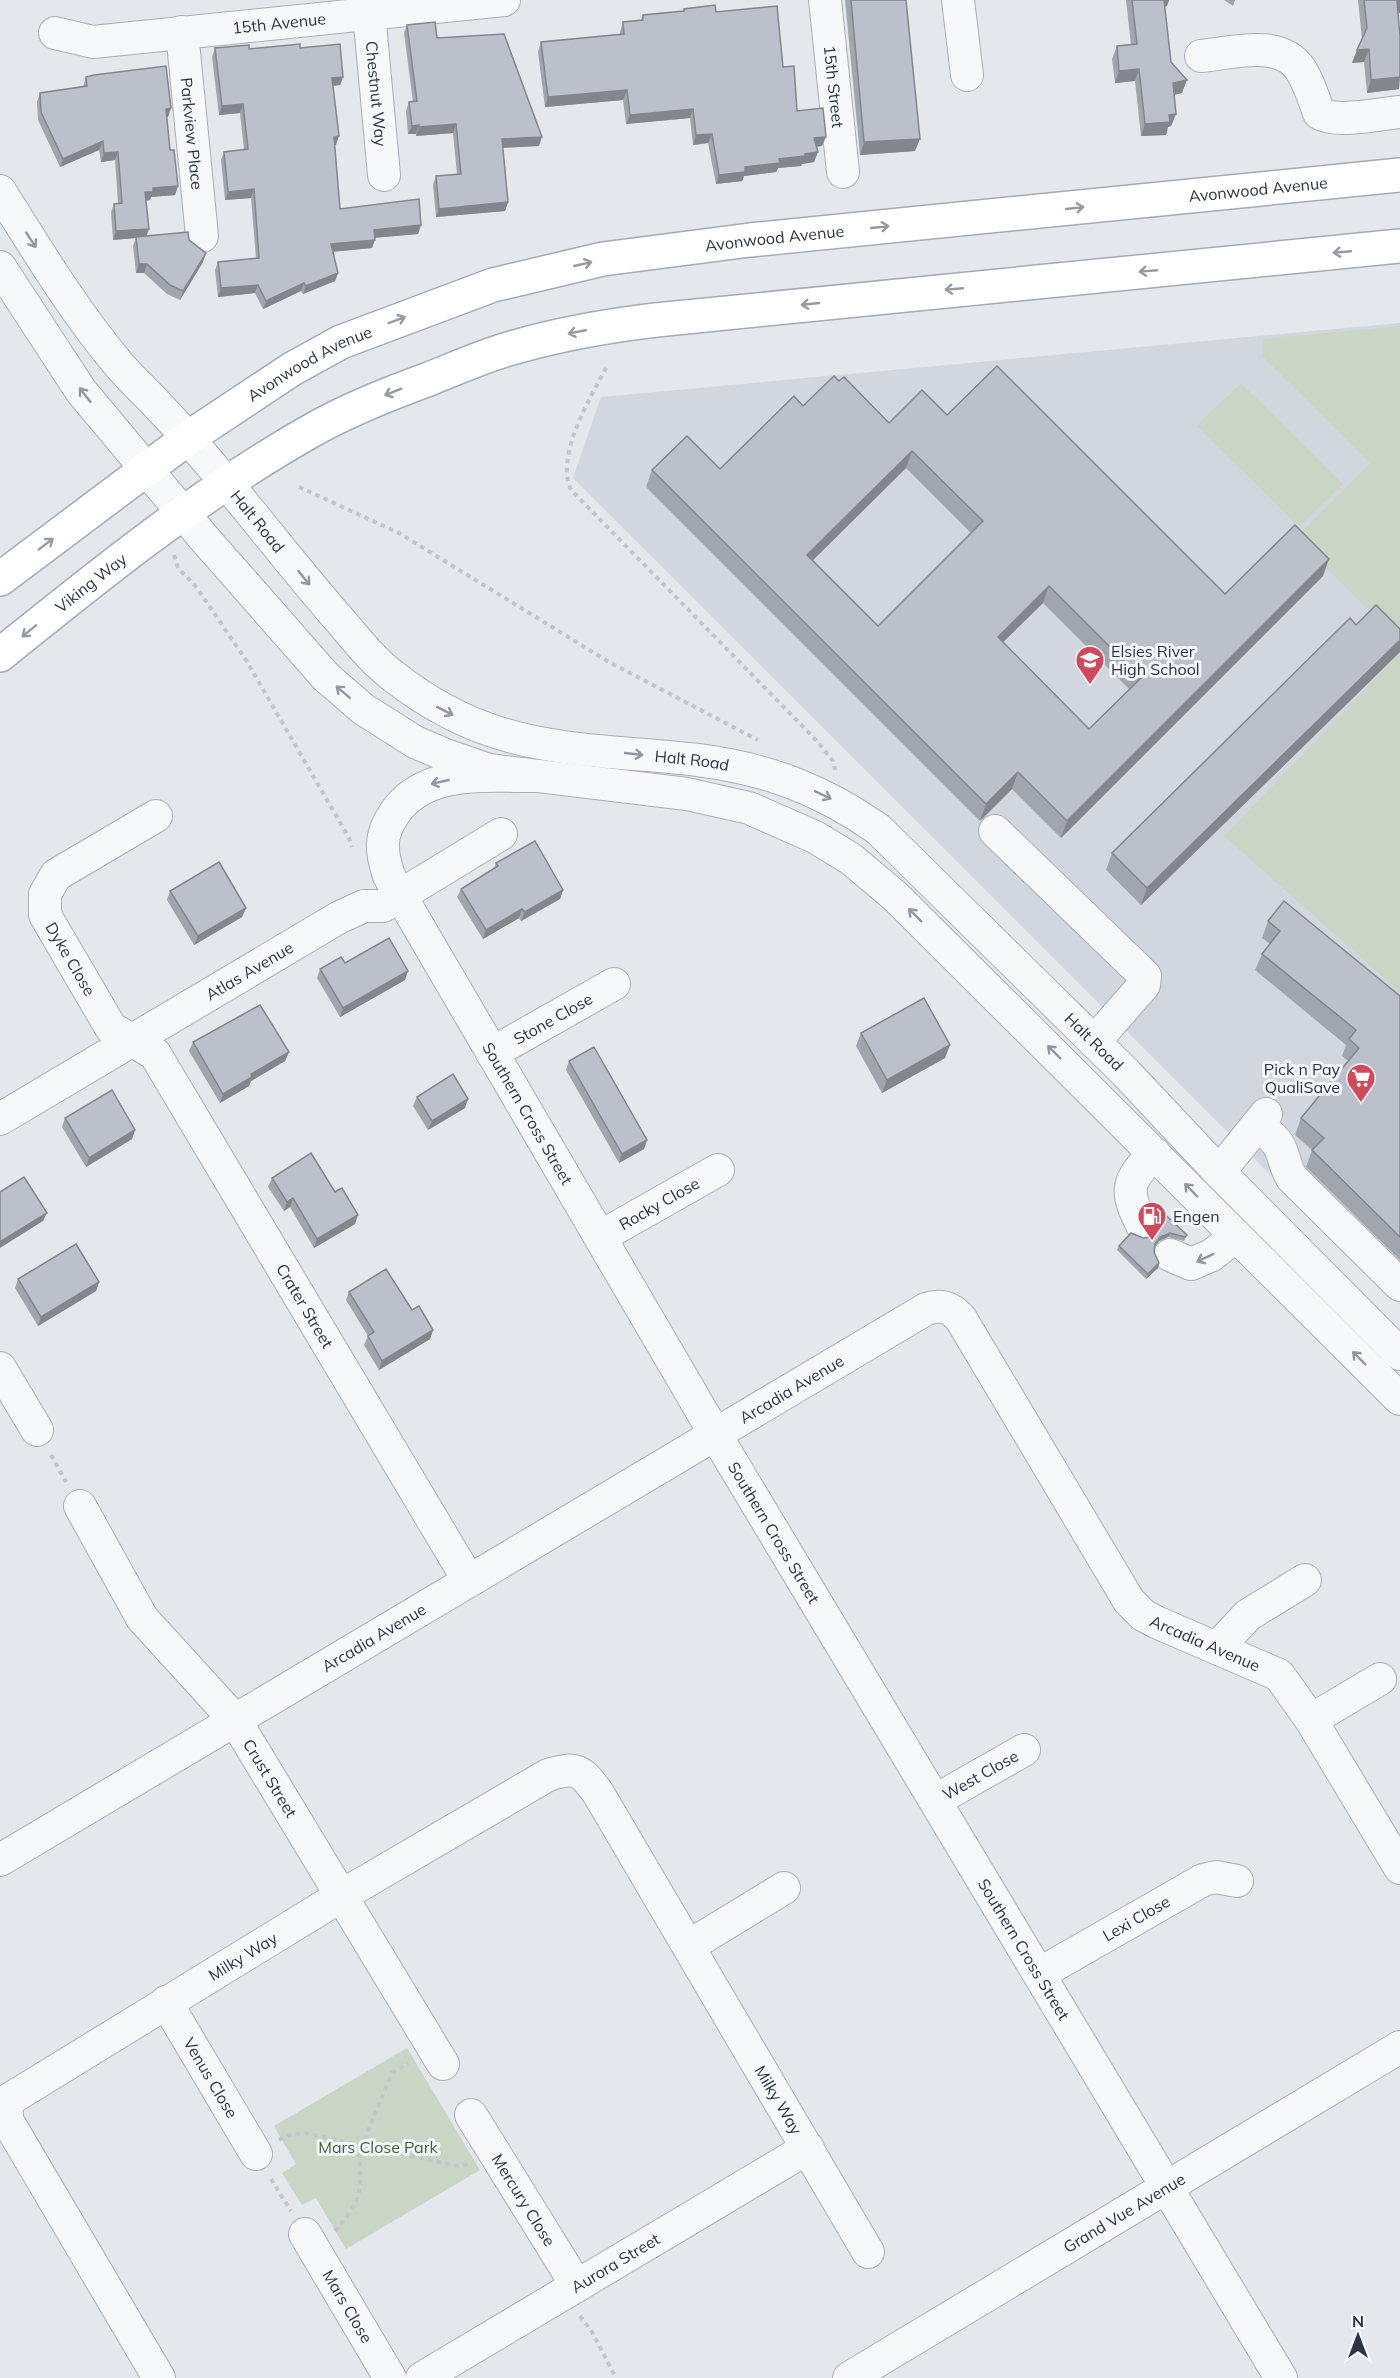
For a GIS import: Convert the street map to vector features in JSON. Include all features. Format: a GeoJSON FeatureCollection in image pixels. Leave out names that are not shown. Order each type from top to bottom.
{"type":"FeatureCollection","features":[{"type":"Feature","properties":{"kind":"main road","name":"Avonwood Avenue"},"geometry":{"type":"LineString","coordinates":[[145,469],[292,369],[341,342],[493,285],[603,259],[750,240],[1400,176]]}},
{"type":"Feature","properties":{"kind":"main road"},"geometry":{"type":"LineString","coordinates":[[226,483],[309,432],[351,410],[503,350],[554,336],[606,326],[706,314],[1400,246]]}},
{"type":"Feature","properties":{"kind":"main road"},"geometry":{"type":"LineString","coordinates":[[0,579],[145,469]]}},
{"type":"Feature","properties":{"kind":"main road","name":"Viking Way"},"geometry":{"type":"LineString","coordinates":[[0,655],[106,570],[226,483]]}},
{"type":"Feature","properties":{"kind":"street","name":"15th Avenue"},"geometry":{"type":"LineString","coordinates":[[55,33],[93,42],[182,33],[265,11],[369,13],[504,0]]}},
{"type":"Feature","properties":{"kind":"street","name":"15th Street"},"geometry":{"type":"LineString","coordinates":[[825,0],[843,172]]}},
{"type":"Feature","properties":{"kind":"street"},"geometry":{"type":"LineString","coordinates":[[958,0],[967,75]]}},
{"type":"Feature","properties":{"kind":"street","name":"Chestnut Way"},"geometry":{"type":"LineString","coordinates":[[369,13],[384,175]]}},
{"type":"Feature","properties":{"kind":"street","name":"Parkview Place"},"geometry":{"type":"LineString","coordinates":[[182,33],[202,236]]}},
{"type":"Feature","properties":{"kind":"street"},"geometry":{"type":"LineString","coordinates":[[1201,56],[1270,50],[1284,54],[1300,69],[1319,113],[1325,116],[1345,118],[1400,112]]}},
{"type":"Feature","properties":{"kind":"street","name":"Halt Road"},"geometry":{"type":"LineString","coordinates":[[0,191],[31,242],[121,366],[188,438],[316,593],[374,659],[393,676],[438,707],[467,722],[501,734],[574,748],[699,761],[754,771],[811,789],[846,806],[878,829],[1094,1042],[1400,1354]]}},
{"type":"Feature","properties":{"kind":"street","name":"Halt Road"},"geometry":{"type":"LineString","coordinates":[[0,267],[81,391],[145,469],[326,677],[363,709],[415,742],[489,770],[722,800],[776,818],[815,837],[850,860],[895,896],[1400,1399]]}},
{"type":"Feature","properties":{"kind":"street","name":"Southern Cross Street"},"geometry":{"type":"LineString","coordinates":[[540,776],[466,777],[422,787],[400,805],[390,820],[382,849],[389,876],[716,1434],[1281,2378]]}},
{"type":"Feature","properties":{"kind":"street","name":"Dyke Close"},"geometry":{"type":"LineString","coordinates":[[132,1041],[111,1028],[50,925],[43,904],[49,883],[56,875],[156,816]]}},
{"type":"Feature","properties":{"kind":"street"},"geometry":{"type":"LineString","coordinates":[[995,831],[1145,976],[1144,985],[1094,1042]]}},
{"type":"Feature","properties":{"kind":"street","name":"Atlas Avenue"},"geometry":{"type":"LineString","coordinates":[[0,1119],[338,918],[364,906],[383,906],[501,834]]}},
{"type":"Feature","properties":{"kind":"street","name":"Stone Close"},"geometry":{"type":"LineString","coordinates":[[492,1053],[614,984]]}},
{"type":"Feature","properties":{"kind":"street","name":"Crater Street"},"geometry":{"type":"LineString","coordinates":[[132,1041],[155,1054],[469,1581]]}},
{"type":"Feature","properties":{"kind":"street"},"geometry":{"type":"LineString","coordinates":[[1219,1172],[1262,1120],[1281,1148],[1292,1178],[1400,1285]]}},
{"type":"Feature","properties":{"kind":"street"},"geometry":{"type":"LineString","coordinates":[[1142,1225],[1129,1194],[1139,1169],[1154,1153]]}},
{"type":"Feature","properties":{"kind":"street","name":"Rocky Close"},"geometry":{"type":"LineString","coordinates":[[600,1237],[718,1170]]}},
{"type":"Feature","properties":{"kind":"street"},"geometry":{"type":"LineString","coordinates":[[1170,1255],[1191,1264],[1212,1255],[1236,1236]]}},
{"type":"Feature","properties":{"kind":"street","name":"Arcadia Avenue"},"geometry":{"type":"LineString","coordinates":[[0,1860],[926,1309],[935,1306],[954,1310],[961,1318],[1129,1601],[1143,1615],[1156,1622],[1279,1675],[1311,1720],[1400,1868]]}},
{"type":"Feature","properties":{"kind":"street"},"geometry":{"type":"LineString","coordinates":[[0,1368],[37,1430]]}},
{"type":"Feature","properties":{"kind":"street","name":"Crust Street"},"geometry":{"type":"LineString","coordinates":[[80,1506],[142,1618],[235,1720],[443,2064]]}},
{"type":"Feature","properties":{"kind":"street"},"geometry":{"type":"LineString","coordinates":[[1217,1648],[1248,1615],[1305,1580]]}},
{"type":"Feature","properties":{"kind":"street"},"geometry":{"type":"LineString","coordinates":[[1311,1720],[1380,1679]]}},
{"type":"Feature","properties":{"kind":"street","name":"West Close"},"geometry":{"type":"LineString","coordinates":[[936,1800],[1024,1750]]}},
{"type":"Feature","properties":{"kind":"street","name":"Milky Way"},"geometry":{"type":"LineString","coordinates":[[159,2378],[7,2120],[7,2107],[12,2096],[341,1896],[548,1775],[565,1769],[577,1770],[585,1775],[598,1793],[868,2252]]}},
{"type":"Feature","properties":{"kind":"street","name":"Lexi Close"},"geometry":{"type":"LineString","coordinates":[[1039,1974],[1203,1880],[1216,1877],[1237,1881]]}},
{"type":"Feature","properties":{"kind":"street"},"geometry":{"type":"LineString","coordinates":[[689,1946],[784,1888]]}},
{"type":"Feature","properties":{"kind":"street","name":"Venus Close"},"geometry":{"type":"LineString","coordinates":[[166,2002],[256,2154]]}},
{"type":"Feature","properties":{"kind":"street","name":"Grand Vue Avenue"},"geometry":{"type":"LineString","coordinates":[[849,2378],[1400,2047]]}},
{"type":"Feature","properties":{"kind":"street","name":"Mercury Close"},"geometry":{"type":"LineString","coordinates":[[471,2115],[570,2290]]}},
{"type":"Feature","properties":{"kind":"street","name":"Aurora Street"},"geometry":{"type":"LineString","coordinates":[[422,2378],[808,2148]]}},
{"type":"Feature","properties":{"kind":"street","name":"Mars Close"},"geometry":{"type":"LineString","coordinates":[[304,2234],[390,2378]]}},
{"type":"Feature","properties":{"kind":"path"},"geometry":{"type":"LineString","coordinates":[[606,368],[582,414],[570,448],[566,480],[571,490],[815,739],[833,761],[835,771]]}},
{"type":"Feature","properties":{"kind":"path"},"geometry":{"type":"LineString","coordinates":[[298,487],[399,533],[609,662],[767,744]]}},
{"type":"Feature","properties":{"kind":"path"},"geometry":{"type":"LineString","coordinates":[[172,549],[178,568],[197,588],[246,660],[349,838],[355,858]]}},
{"type":"Feature","properties":{"kind":"path"},"geometry":{"type":"LineString","coordinates":[[37,1430],[80,1506]]}},
{"type":"Feature","properties":{"kind":"path"},"geometry":{"type":"LineString","coordinates":[[335,2231],[349,2214],[357,2198],[362,2145],[392,2073]]}},
{"type":"Feature","properties":{"kind":"path"},"geometry":{"type":"LineString","coordinates":[[286,2136],[304,2133],[458,2166],[468,2164]]}},
{"type":"Feature","properties":{"kind":"path"},"geometry":{"type":"LineString","coordinates":[[256,2154],[304,2234]]}},
{"type":"Feature","properties":{"kind":"path"},"geometry":{"type":"LineString","coordinates":[[570,2290],[616,2378]]}},
{"type":"Feature","properties":{"kind":"shaded area","name":"Elsies River High School"},"geometry":{"type":"Polygon","coordinates":[[[1400,323],[1400,1304],[573,478],[601,397],[1400,323]]]}},
{"type":"Feature","properties":{"kind":"green space"},"geometry":{"type":"Polygon","coordinates":[[[1400,326],[1400,641],[1296,537],[1370,463],[1262,356],[1263,339],[1400,326]]]}},
{"type":"Feature","properties":{"kind":"green space"},"geometry":{"type":"Polygon","coordinates":[[[1241,383],[1343,484],[1299,527],[1197,426],[1241,383]]]}},
{"type":"Feature","properties":{"kind":"green space"},"geometry":{"type":"Polygon","coordinates":[[[1400,653],[1400,992],[1224,836],[1400,653]]]}},
{"type":"Feature","properties":{"kind":"green space","name":"Mars Close Park"},"geometry":{"type":"Polygon","coordinates":[[[407,2048],[480,2170],[346,2249],[316,2198],[302,2205],[282,2173],[296,2164],[274,2126],[407,2048]]]}},
{"type":"Feature","properties":{"kind":"building"},"geometry":{"type":"Polygon","coordinates":[[[851,0],[906,0],[920,139],[864,142],[851,0]]]}},
{"type":"Feature","properties":{"kind":"building"},"geometry":{"type":"Polygon","coordinates":[[[1132,0],[1164,0],[1171,62],[1187,80],[1173,83],[1176,114],[1169,115],[1170,122],[1145,124],[1139,69],[1119,71],[1117,46],[1137,44],[1132,0]]]}},
{"type":"Feature","properties":{"kind":"building"},"geometry":{"type":"Polygon","coordinates":[[[1364,0],[1400,0],[1397,1],[1400,77],[1371,80],[1369,49],[1357,50],[1367,28],[1364,0]]]}},
{"type":"Feature","properties":{"kind":"building"},"geometry":{"type":"Polygon","coordinates":[[[715,5],[716,12],[777,6],[783,67],[794,66],[797,111],[823,108],[826,137],[814,138],[818,152],[779,159],[780,163],[745,167],[745,172],[719,175],[712,134],[696,135],[693,109],[630,115],[627,90],[548,97],[541,42],[624,34],[623,22],[643,20],[643,15],[715,5]]]}},
{"type":"Feature","properties":{"kind":"building"},"geometry":{"type":"Polygon","coordinates":[[[435,22],[437,38],[504,34],[542,137],[502,139],[508,202],[439,209],[436,176],[461,174],[456,124],[412,126],[409,102],[417,101],[407,25],[435,22]]]}},
{"type":"Feature","properties":{"kind":"building"},"geometry":{"type":"Polygon","coordinates":[[[300,44],[300,48],[340,44],[343,77],[332,78],[339,136],[334,137],[340,209],[419,199],[421,225],[374,230],[375,240],[331,244],[338,273],[306,286],[304,283],[266,301],[258,285],[221,288],[218,262],[259,258],[254,189],[228,192],[224,152],[248,149],[243,104],[222,106],[215,48],[249,45],[249,49],[300,44]]]}},
{"type":"Feature","properties":{"kind":"building"},"geometry":{"type":"Polygon","coordinates":[[[166,66],[171,108],[166,109],[170,150],[174,150],[178,186],[153,188],[153,192],[145,192],[149,229],[116,231],[114,204],[122,203],[118,152],[104,153],[103,141],[63,159],[41,112],[40,93],[87,86],[86,77],[94,75],[166,66]]]}},
{"type":"Feature","properties":{"kind":"building"},"geometry":{"type":"Polygon","coordinates":[[[188,232],[189,240],[206,253],[183,291],[170,285],[147,264],[139,264],[136,237],[188,232]]]}},
{"type":"Feature","properties":{"kind":"building"},"geometry":{"type":"Polygon","coordinates":[[[997,366],[1225,594],[1295,525],[1329,559],[1067,821],[1018,772],[986,804],[652,470],[687,436],[720,469],[794,396],[803,406],[834,376],[839,381],[844,377],[889,423],[922,390],[947,415],[997,366]],[[912,451],[807,555],[878,626],[983,521],[912,451]],[[1049,586],[998,637],[1089,729],[1141,678],[1049,586]]]}},
{"type":"Feature","properties":{"kind":"building"},"geometry":{"type":"Polygon","coordinates":[[[1376,605],[1400,629],[1400,640],[1147,888],[1112,853],[1350,618],[1356,625],[1376,605]]]}},
{"type":"Feature","properties":{"kind":"building"},"geometry":{"type":"Polygon","coordinates":[[[535,841],[563,890],[525,912],[522,909],[486,930],[461,889],[498,866],[496,863],[535,841]]]}},
{"type":"Feature","properties":{"kind":"building"},"geometry":{"type":"Polygon","coordinates":[[[219,862],[246,908],[198,936],[170,891],[219,862]]]}},
{"type":"Feature","properties":{"kind":"building","name":"Pick n Pay QualiSave"},"geometry":{"type":"Polygon","coordinates":[[[1284,901],[1400,996],[1400,1237],[1312,1150],[1324,1138],[1301,1118],[1359,1048],[1349,1039],[1356,1030],[1262,954],[1280,931],[1268,921],[1284,901]]]}},
{"type":"Feature","properties":{"kind":"building"},"geometry":{"type":"Polygon","coordinates":[[[389,938],[408,971],[343,1008],[320,969],[341,957],[345,963],[389,938]]]}},
{"type":"Feature","properties":{"kind":"building"},"geometry":{"type":"Polygon","coordinates":[[[924,998],[950,1045],[887,1080],[861,1033],[924,998]]]}},
{"type":"Feature","properties":{"kind":"building"},"geometry":{"type":"Polygon","coordinates":[[[260,1005],[289,1052],[251,1074],[252,1077],[223,1094],[193,1042],[260,1005]]]}},
{"type":"Feature","properties":{"kind":"building"},"geometry":{"type":"Polygon","coordinates":[[[594,1047],[647,1140],[622,1154],[569,1061],[594,1047]]]}},
{"type":"Feature","properties":{"kind":"building"},"geometry":{"type":"Polygon","coordinates":[[[453,1074],[468,1099],[432,1121],[417,1097],[453,1074]]]}},
{"type":"Feature","properties":{"kind":"building"},"geometry":{"type":"Polygon","coordinates":[[[112,1090],[135,1130],[89,1158],[65,1118],[112,1090]]]}},
{"type":"Feature","properties":{"kind":"building"},"geometry":{"type":"Polygon","coordinates":[[[311,1153],[335,1192],[342,1188],[358,1215],[317,1239],[293,1198],[287,1202],[272,1178],[311,1153]]]}},
{"type":"Feature","properties":{"kind":"building"},"geometry":{"type":"Polygon","coordinates":[[[24,1177],[47,1213],[0,1242],[0,1192],[24,1177]]]}},
{"type":"Feature","properties":{"kind":"building"},"geometry":{"type":"Polygon","coordinates":[[[1157,1207],[1187,1235],[1185,1237],[1170,1233],[1160,1237],[1155,1244],[1154,1252],[1159,1263],[1148,1274],[1119,1246],[1131,1233],[1143,1238],[1152,1237],[1158,1231],[1162,1221],[1157,1207]]]}},
{"type":"Feature","properties":{"kind":"building"},"geometry":{"type":"Polygon","coordinates":[[[76,1244],[99,1282],[41,1317],[18,1279],[76,1244]]]}},
{"type":"Feature","properties":{"kind":"building"},"geometry":{"type":"Polygon","coordinates":[[[386,1269],[412,1310],[419,1306],[433,1330],[382,1361],[368,1336],[374,1332],[349,1292],[386,1269]]]}},
{"type":"Feature","properties":{"kind":"place","name":"Elsies River High School"},"geometry":{"type":"Point","coordinates":[1090,686]}},
{"type":"Feature","properties":{"kind":"place","name":"Pick n Pay QualiSave"},"geometry":{"type":"Point","coordinates":[1361,1104]}},
{"type":"Feature","properties":{"kind":"place","name":"Engen"},"geometry":{"type":"Point","coordinates":[1152,1242]}}]}
